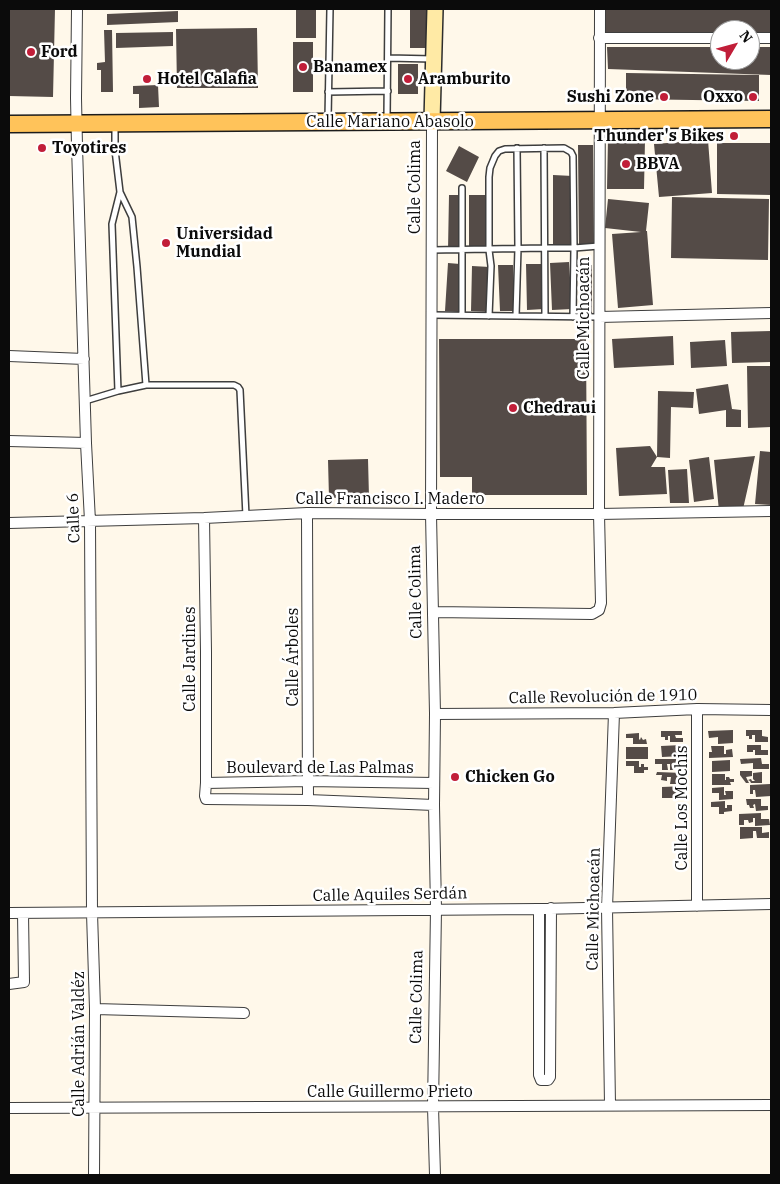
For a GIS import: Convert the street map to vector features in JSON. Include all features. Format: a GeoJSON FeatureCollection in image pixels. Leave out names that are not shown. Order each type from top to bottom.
{"type":"FeatureCollection","features":[{"type":"Feature","properties":{"kind":"main road","name":"Calle Mariano Abasolo"},"geometry":{"type":"LineString","coordinates":[[9,124],[771,119]]}},
{"type":"Feature","properties":{"kind":"street","name":"Calle 6"},"geometry":{"type":"LineString","coordinates":[[77,9],[77,123],[90,521],[92,913]]}},
{"type":"Feature","properties":{"kind":"street","name":"Calle Colima"},"geometry":{"type":"LineString","coordinates":[[435,9],[432,121],[432,514],[436,714],[433,1107],[435,1175]]}},
{"type":"Feature","properties":{"kind":"street","name":"Calle Michoacán"},"geometry":{"type":"LineString","coordinates":[[433,612],[592,614],[599,610],[601,603],[598,514],[600,9]]}},
{"type":"Feature","properties":{"kind":"street"},"geometry":{"type":"LineString","coordinates":[[599,38],[710,38]]}},
{"type":"Feature","properties":{"kind":"street"},"geometry":{"type":"LineString","coordinates":[[599,317],[771,313]]}},
{"type":"Feature","properties":{"kind":"street"},"geometry":{"type":"LineString","coordinates":[[9,356],[84,359]]}},
{"type":"Feature","properties":{"kind":"street"},"geometry":{"type":"LineString","coordinates":[[9,441],[86,444]]}},
{"type":"Feature","properties":{"kind":"street","name":"Calle Francisco I. Madero"},"geometry":{"type":"LineString","coordinates":[[9,523],[204,518],[307,513],[598,514],[771,511]]}},
{"type":"Feature","properties":{"kind":"street","name":"Calle Árboles"},"geometry":{"type":"LineString","coordinates":[[307,513],[308,800]]}},
{"type":"Feature","properties":{"kind":"street","name":"Calle Jardines"},"geometry":{"type":"LineString","coordinates":[[204,518],[206,799]]}},
{"type":"Feature","properties":{"kind":"street","name":"Calle Los Mochis"},"geometry":{"type":"LineString","coordinates":[[697,710],[697,906]]}},
{"type":"Feature","properties":{"kind":"street","name":"Calle Revolución de 1910"},"geometry":{"type":"LineString","coordinates":[[436,714],[771,710]]}},
{"type":"Feature","properties":{"kind":"street","name":"Calle Michoacán"},"geometry":{"type":"LineString","coordinates":[[610,1105],[607,908],[614,713]]}},
{"type":"Feature","properties":{"kind":"street","name":"Boulevard de Las Palmas"},"geometry":{"type":"LineString","coordinates":[[206,782],[308,781],[434,784]]}},
{"type":"Feature","properties":{"kind":"street","name":"Boulevard de Las Palmas"},"geometry":{"type":"LineString","coordinates":[[206,799],[434,804]]}},
{"type":"Feature","properties":{"kind":"street","name":"Calle Aquiles Serdán"},"geometry":{"type":"LineString","coordinates":[[9,913],[607,908],[771,904]]}},
{"type":"Feature","properties":{"kind":"street"},"geometry":{"type":"LineString","coordinates":[[539,908],[545,987]]}},
{"type":"Feature","properties":{"kind":"street"},"geometry":{"type":"LineString","coordinates":[[545,1029],[545,987],[551,908]]}},
{"type":"Feature","properties":{"kind":"street"},"geometry":{"type":"LineString","coordinates":[[9,984],[24,982],[23,913]]}},
{"type":"Feature","properties":{"kind":"street","name":"Calle Adrián Valdéz"},"geometry":{"type":"LineString","coordinates":[[92,913],[95,1009],[94,1175]]}},
{"type":"Feature","properties":{"kind":"street"},"geometry":{"type":"LineString","coordinates":[[95,1009],[244,1012]]}},
{"type":"Feature","properties":{"kind":"street","name":"Calle Guillermo Prieto"},"geometry":{"type":"LineString","coordinates":[[9,1108],[771,1105]]}},
{"type":"Feature","properties":{"kind":"lane"},"geometry":{"type":"LineString","coordinates":[[328,122],[330,9]]}},
{"type":"Feature","properties":{"kind":"lane"},"geometry":{"type":"LineString","coordinates":[[387,122],[388,9]]}},
{"type":"Feature","properties":{"kind":"lane"},"geometry":{"type":"LineString","coordinates":[[388,58],[434,59]]}},
{"type":"Feature","properties":{"kind":"lane"},"geometry":{"type":"LineString","coordinates":[[328,92],[388,91]]}},
{"type":"Feature","properties":{"kind":"lane"},"geometry":{"type":"LineString","coordinates":[[115,123],[115,150],[120,192],[132,217],[146,385]]}},
{"type":"Feature","properties":{"kind":"lane"},"geometry":{"type":"LineString","coordinates":[[490,316],[490,168],[498,151],[504,148],[564,148],[574,156],[573,317]]}},
{"type":"Feature","properties":{"kind":"lane"},"geometry":{"type":"LineString","coordinates":[[516,316],[518,248],[517,148]]}},
{"type":"Feature","properties":{"kind":"lane"},"geometry":{"type":"LineString","coordinates":[[544,148],[545,316]]}},
{"type":"Feature","properties":{"kind":"lane"},"geometry":{"type":"LineString","coordinates":[[462,188],[462,315]]}},
{"type":"Feature","properties":{"kind":"lane"},"geometry":{"type":"LineString","coordinates":[[118,390],[112,224],[120,192]]}},
{"type":"Feature","properties":{"kind":"lane"},"geometry":{"type":"LineString","coordinates":[[432,250],[599,246]]}},
{"type":"Feature","properties":{"kind":"lane"},"geometry":{"type":"LineString","coordinates":[[432,315],[599,317]]}},
{"type":"Feature","properties":{"kind":"lane"},"geometry":{"type":"LineString","coordinates":[[85,401],[118,390],[146,385],[234,385],[238,387],[240,390],[246,516]]}},
{"type":"Feature","properties":{"kind":"building","name":"Ford"},"geometry":{"type":"Polygon","coordinates":[[[9,9],[55,9],[53,97],[9,96],[9,9]]]}},
{"type":"Feature","properties":{"kind":"building"},"geometry":{"type":"Polygon","coordinates":[[[296,9],[316,9],[316,38],[296,38],[296,9]]]}},
{"type":"Feature","properties":{"kind":"building"},"geometry":{"type":"Polygon","coordinates":[[[410,9],[427,9],[427,48],[410,48],[410,9]]]}},
{"type":"Feature","properties":{"kind":"building"},"geometry":{"type":"Polygon","coordinates":[[[606,9],[771,9],[771,33],[760,33],[760,20],[710,20],[710,33],[604,32],[606,9]]]}},
{"type":"Feature","properties":{"kind":"building"},"geometry":{"type":"Polygon","coordinates":[[[178,11],[178,22],[107,25],[107,14],[178,11]]]}},
{"type":"Feature","properties":{"kind":"building"},"geometry":{"type":"Polygon","coordinates":[[[257,28],[258,88],[177,88],[176,29],[257,28]]]}},
{"type":"Feature","properties":{"kind":"building"},"geometry":{"type":"Polygon","coordinates":[[[104,30],[112,30],[113,92],[101,92],[101,70],[97,70],[97,63],[105,62],[104,30]]]}},
{"type":"Feature","properties":{"kind":"building"},"geometry":{"type":"Polygon","coordinates":[[[173,32],[173,46],[116,48],[116,33],[173,32]]]}},
{"type":"Feature","properties":{"kind":"building","name":"Banamex"},"geometry":{"type":"Polygon","coordinates":[[[293,42],[313,42],[313,92],[293,92],[293,42]]]}},
{"type":"Feature","properties":{"kind":"building"},"geometry":{"type":"Polygon","coordinates":[[[607,47],[710,47],[710,70],[760,70],[760,47],[771,47],[771,75],[608,69],[607,47]]]}},
{"type":"Feature","properties":{"kind":"building","name":"Aramburito"},"geometry":{"type":"Polygon","coordinates":[[[398,64],[418,64],[418,94],[398,94],[398,64]]]}},
{"type":"Feature","properties":{"kind":"building"},"geometry":{"type":"Polygon","coordinates":[[[626,73],[759,75],[759,101],[626,99],[626,73]]]}},
{"type":"Feature","properties":{"kind":"building"},"geometry":{"type":"Polygon","coordinates":[[[158,85],[159,107],[139,108],[139,94],[133,94],[133,86],[158,85]]]}},
{"type":"Feature","properties":{"kind":"building","name":"BBVA"},"geometry":{"type":"Polygon","coordinates":[[[608,139],[645,140],[644,189],[607,189],[608,139]]]}},
{"type":"Feature","properties":{"kind":"building"},"geometry":{"type":"Polygon","coordinates":[[[708,140],[712,193],[659,197],[654,144],[708,140]]]}},
{"type":"Feature","properties":{"kind":"building"},"geometry":{"type":"Polygon","coordinates":[[[717,143],[771,143],[771,195],[717,194],[717,143]]]}},
{"type":"Feature","properties":{"kind":"building"},"geometry":{"type":"Polygon","coordinates":[[[578,145],[593,145],[594,246],[579,246],[578,145]]]}},
{"type":"Feature","properties":{"kind":"building"},"geometry":{"type":"Polygon","coordinates":[[[459,146],[479,157],[467,182],[446,171],[459,146]]]}},
{"type":"Feature","properties":{"kind":"building"},"geometry":{"type":"Polygon","coordinates":[[[553,175],[573,176],[573,247],[553,247],[553,175]]]}},
{"type":"Feature","properties":{"kind":"building"},"geometry":{"type":"Polygon","coordinates":[[[449,195],[462,195],[462,250],[448,250],[449,195]]]}},
{"type":"Feature","properties":{"kind":"building"},"geometry":{"type":"Polygon","coordinates":[[[469,195],[486,195],[486,246],[469,246],[469,195]]]}},
{"type":"Feature","properties":{"kind":"building"},"geometry":{"type":"Polygon","coordinates":[[[672,197],[769,199],[768,260],[671,258],[672,197]]]}},
{"type":"Feature","properties":{"kind":"building"},"geometry":{"type":"Polygon","coordinates":[[[608,199],[649,203],[646,231],[653,305],[618,308],[612,234],[641,232],[605,228],[608,199]]]}},
{"type":"Feature","properties":{"kind":"building"},"geometry":{"type":"Polygon","coordinates":[[[569,262],[572,309],[552,310],[550,263],[569,262]]]}},
{"type":"Feature","properties":{"kind":"building"},"geometry":{"type":"Polygon","coordinates":[[[448,263],[460,264],[458,312],[445,311],[448,263]]]}},
{"type":"Feature","properties":{"kind":"building"},"geometry":{"type":"Polygon","coordinates":[[[526,264],[542,264],[544,309],[527,310],[526,264]]]}},
{"type":"Feature","properties":{"kind":"building"},"geometry":{"type":"Polygon","coordinates":[[[581,264],[592,265],[592,317],[581,317],[581,264]]]}},
{"type":"Feature","properties":{"kind":"building"},"geometry":{"type":"Polygon","coordinates":[[[498,265],[513,265],[515,311],[500,311],[498,265]]]}},
{"type":"Feature","properties":{"kind":"building"},"geometry":{"type":"Polygon","coordinates":[[[472,266],[490,267],[489,312],[471,311],[472,266]]]}},
{"type":"Feature","properties":{"kind":"building"},"geometry":{"type":"Polygon","coordinates":[[[771,331],[771,362],[732,363],[731,332],[771,331]]]}},
{"type":"Feature","properties":{"kind":"building"},"geometry":{"type":"Polygon","coordinates":[[[673,336],[674,365],[614,368],[612,339],[673,336]]]}},
{"type":"Feature","properties":{"kind":"building","name":"Chedraui"},"geometry":{"type":"Polygon","coordinates":[[[439,339],[586,339],[587,495],[472,495],[472,477],[440,477],[439,339]]]}},
{"type":"Feature","properties":{"kind":"building"},"geometry":{"type":"Polygon","coordinates":[[[725,340],[727,366],[691,368],[690,342],[725,340]]]}},
{"type":"Feature","properties":{"kind":"building"},"geometry":{"type":"Polygon","coordinates":[[[747,366],[771,366],[771,427],[748,428],[747,366]]]}},
{"type":"Feature","properties":{"kind":"building"},"geometry":{"type":"Polygon","coordinates":[[[728,384],[732,409],[741,410],[741,427],[726,427],[726,410],[699,414],[696,389],[728,384]]]}},
{"type":"Feature","properties":{"kind":"building"},"geometry":{"type":"Polygon","coordinates":[[[658,391],[694,392],[693,408],[671,407],[670,458],[657,457],[658,391]]]}},
{"type":"Feature","properties":{"kind":"building"},"geometry":{"type":"Polygon","coordinates":[[[650,446],[657,457],[651,467],[665,467],[667,494],[619,496],[616,448],[650,446]]]}},
{"type":"Feature","properties":{"kind":"building"},"geometry":{"type":"Polygon","coordinates":[[[760,451],[771,452],[771,505],[755,504],[760,451]]]}},
{"type":"Feature","properties":{"kind":"building"},"geometry":{"type":"Polygon","coordinates":[[[755,456],[743,509],[719,511],[714,460],[755,456]]]}},
{"type":"Feature","properties":{"kind":"building"},"geometry":{"type":"Polygon","coordinates":[[[709,457],[714,499],[694,502],[689,460],[709,457]]]}},
{"type":"Feature","properties":{"kind":"building"},"geometry":{"type":"Polygon","coordinates":[[[368,459],[369,497],[329,498],[328,460],[368,459]]]}},
{"type":"Feature","properties":{"kind":"building"},"geometry":{"type":"Polygon","coordinates":[[[687,469],[689,503],[670,503],[668,470],[687,469]]]}},
{"type":"Feature","properties":{"kind":"building"},"geometry":{"type":"Polygon","coordinates":[[[733,730],[733,743],[718,744],[718,737],[709,738],[708,731],[733,730]]]}},
{"type":"Feature","properties":{"kind":"building"},"geometry":{"type":"Polygon","coordinates":[[[746,730],[762,730],[762,736],[768,737],[768,742],[755,742],[755,735],[752,735],[752,739],[749,739],[749,736],[746,736],[746,730]]]}},
{"type":"Feature","properties":{"kind":"building"},"geometry":{"type":"Polygon","coordinates":[[[661,731],[682,731],[682,735],[675,735],[676,738],[683,738],[683,742],[670,742],[670,736],[668,736],[668,740],[665,740],[665,737],[661,737],[661,731]]]}},
{"type":"Feature","properties":{"kind":"building"},"geometry":{"type":"Polygon","coordinates":[[[639,733],[639,739],[641,737],[643,740],[646,739],[647,744],[633,744],[633,738],[626,738],[626,734],[639,733]]]}},
{"type":"Feature","properties":{"kind":"building"},"geometry":{"type":"Polygon","coordinates":[[[682,745],[682,749],[676,749],[676,751],[683,751],[683,756],[662,757],[661,746],[682,745]]]}},
{"type":"Feature","properties":{"kind":"building"},"geometry":{"type":"Polygon","coordinates":[[[747,745],[761,745],[761,750],[768,750],[768,755],[755,755],[755,750],[747,752],[747,745]]]}},
{"type":"Feature","properties":{"kind":"building"},"geometry":{"type":"Polygon","coordinates":[[[711,746],[724,746],[724,754],[726,754],[726,750],[732,749],[733,757],[709,758],[709,752],[712,752],[711,746]]]}},
{"type":"Feature","properties":{"kind":"building"},"geometry":{"type":"Polygon","coordinates":[[[626,747],[648,747],[648,759],[626,759],[626,747]]]}},
{"type":"Feature","properties":{"kind":"building"},"geometry":{"type":"Polygon","coordinates":[[[761,758],[762,764],[769,764],[769,769],[753,769],[753,763],[741,764],[740,759],[761,758]]]}},
{"type":"Feature","properties":{"kind":"building"},"geometry":{"type":"Polygon","coordinates":[[[655,759],[676,759],[676,765],[683,765],[683,770],[670,770],[670,764],[667,764],[668,770],[662,770],[662,764],[655,764],[655,759]]]}},
{"type":"Feature","properties":{"kind":"building"},"geometry":{"type":"Polygon","coordinates":[[[730,760],[730,771],[712,772],[712,761],[730,760]]]}},
{"type":"Feature","properties":{"kind":"building"},"geometry":{"type":"Polygon","coordinates":[[[626,761],[639,761],[639,767],[641,767],[641,764],[644,764],[644,767],[648,767],[648,770],[644,770],[644,773],[634,773],[634,766],[626,766],[626,761]]]}},
{"type":"Feature","properties":{"kind":"building"},"geometry":{"type":"Polygon","coordinates":[[[740,771],[752,771],[752,776],[746,777],[749,783],[746,783],[740,775],[740,771]]]}},
{"type":"Feature","properties":{"kind":"building"},"geometry":{"type":"Polygon","coordinates":[[[657,772],[683,773],[683,777],[677,777],[676,779],[683,779],[683,784],[670,784],[671,777],[667,777],[667,781],[661,780],[662,775],[656,775],[657,772]]]}},
{"type":"Feature","properties":{"kind":"building"},"geometry":{"type":"Polygon","coordinates":[[[762,772],[762,783],[751,783],[748,780],[755,781],[753,773],[762,772]]]}},
{"type":"Feature","properties":{"kind":"building"},"geometry":{"type":"Polygon","coordinates":[[[712,774],[725,774],[725,780],[726,777],[729,777],[734,779],[734,782],[730,782],[731,785],[712,785],[712,774]]]}},
{"type":"Feature","properties":{"kind":"building"},"geometry":{"type":"Polygon","coordinates":[[[770,784],[771,796],[756,797],[755,790],[753,790],[753,794],[750,794],[750,785],[770,784]]]}},
{"type":"Feature","properties":{"kind":"building"},"geometry":{"type":"Polygon","coordinates":[[[686,786],[686,793],[683,793],[683,798],[662,798],[662,787],[686,786]]]}},
{"type":"Feature","properties":{"kind":"building"},"geometry":{"type":"Polygon","coordinates":[[[724,787],[724,795],[726,795],[725,791],[733,791],[733,799],[719,800],[719,793],[712,793],[712,788],[724,787]]]}},
{"type":"Feature","properties":{"kind":"building"},"geometry":{"type":"Polygon","coordinates":[[[746,799],[761,799],[761,806],[768,806],[768,810],[756,811],[755,804],[753,805],[754,808],[750,808],[747,805],[746,799]]]}},
{"type":"Feature","properties":{"kind":"building"},"geometry":{"type":"Polygon","coordinates":[[[725,801],[725,808],[727,808],[727,805],[732,805],[732,811],[719,814],[719,807],[711,807],[711,802],[725,801]]]}},
{"type":"Feature","properties":{"kind":"building"},"geometry":{"type":"Polygon","coordinates":[[[761,813],[761,819],[769,819],[770,825],[755,826],[755,818],[753,818],[753,822],[749,823],[748,820],[744,820],[744,825],[739,825],[739,814],[761,813]]]}},
{"type":"Feature","properties":{"kind":"building"},"geometry":{"type":"Polygon","coordinates":[[[740,827],[762,827],[762,833],[769,832],[769,838],[757,838],[756,831],[753,831],[753,838],[740,839],[740,827]]]}},
{"type":"Feature","properties":{"kind":"place","name":"Ford"},"geometry":{"type":"Point","coordinates":[31,52]}},
{"type":"Feature","properties":{"kind":"place","name":"Banamex"},"geometry":{"type":"Point","coordinates":[303,67]}},
{"type":"Feature","properties":{"kind":"place","name":"Hotel Calafia"},"geometry":{"type":"Point","coordinates":[147,79]}},
{"type":"Feature","properties":{"kind":"place","name":"Aramburito"},"geometry":{"type":"Point","coordinates":[408,79]}},
{"type":"Feature","properties":{"kind":"place","name":"Sushi Zone"},"geometry":{"type":"Point","coordinates":[664,97]}},
{"type":"Feature","properties":{"kind":"place","name":"Oxxo"},"geometry":{"type":"Point","coordinates":[753,97]}},
{"type":"Feature","properties":{"kind":"place","name":"Thunder's Bikes"},"geometry":{"type":"Point","coordinates":[734,136]}},
{"type":"Feature","properties":{"kind":"place","name":"Toyotires"},"geometry":{"type":"Point","coordinates":[42,148]}},
{"type":"Feature","properties":{"kind":"place","name":"BBVA"},"geometry":{"type":"Point","coordinates":[626,164]}},
{"type":"Feature","properties":{"kind":"place","name":"Universidad Mundial"},"geometry":{"type":"Point","coordinates":[166,243]}},
{"type":"Feature","properties":{"kind":"place","name":"Chedraui"},"geometry":{"type":"Point","coordinates":[513,408]}},
{"type":"Feature","properties":{"kind":"place","name":"Chicken Go"},"geometry":{"type":"Point","coordinates":[455,777]}}]}
